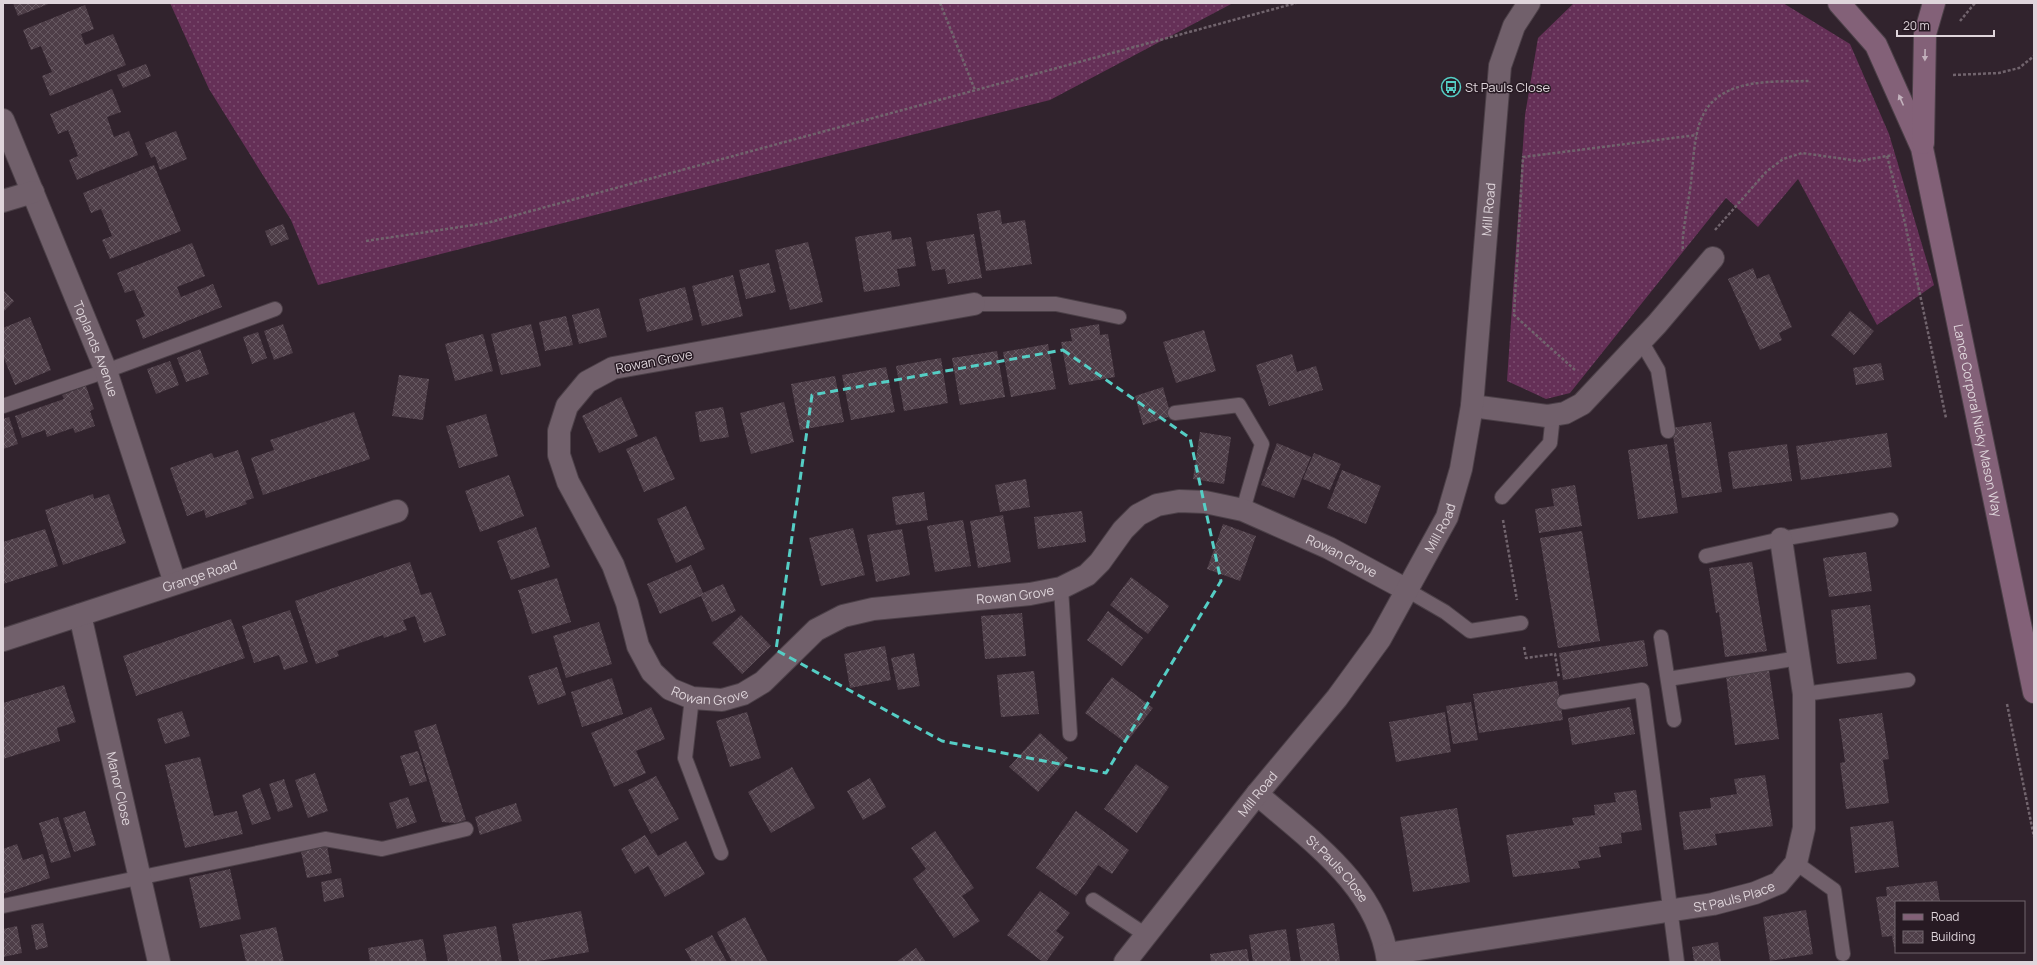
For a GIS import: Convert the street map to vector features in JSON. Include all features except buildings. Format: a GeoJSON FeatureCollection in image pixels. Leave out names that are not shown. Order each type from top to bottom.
{"type":"FeatureCollection","features":[{"type":"Feature","properties":{"kind":"main road","name":"Lance Corporal Nicky Mason Way"},"geometry":{"type":"LineString","coordinates":[[1839,3],[1876,45],[1922,148],[2034,692]]}},
{"type":"Feature","properties":{"kind":"main road","name":"Lance Corporal Nicky Mason Way"},"geometry":{"type":"LineString","coordinates":[[1922,148],[1925,34],[1934,3]]}},
{"type":"Feature","properties":{"kind":"street","name":"Mill Road"},"geometry":{"type":"LineString","coordinates":[[1125,962],[1257,794],[1337,698],[1380,639],[1447,517],[1461,469],[1472,406],[1500,66],[1514,26],[1529,3]]}},
{"type":"Feature","properties":{"kind":"street","name":"Toplands Avenue"},"geometry":{"type":"LineString","coordinates":[[3,120],[106,371],[175,583]]}},
{"type":"Feature","properties":{"kind":"street"},"geometry":{"type":"LineString","coordinates":[[3,201],[33,192]]}},
{"type":"Feature","properties":{"kind":"street"},"geometry":{"type":"LineString","coordinates":[[1472,406],[1522,413],[1553,415],[1565,413],[1582,404],[1641,341],[1714,258]]}},
{"type":"Feature","properties":{"kind":"street","name":"Rowan Grove"},"geometry":{"type":"LineString","coordinates":[[974,304],[613,368],[587,382],[567,406],[559,431],[559,455],[568,482],[613,565],[627,603],[638,646],[652,672],[670,689],[692,698],[722,700],[743,694],[763,682],[816,630],[843,616],[873,609],[1030,594],[1061,588],[1087,575],[1100,562],[1123,530],[1138,516],[1157,505],[1180,501],[1205,502],[1242,510],[1329,548],[1407,590]]}},
{"type":"Feature","properties":{"kind":"street","name":"Grange Road"},"geometry":{"type":"LineString","coordinates":[[3,640],[397,511]]}},
{"type":"Feature","properties":{"kind":"street","name":"St Pauls Place"},"geometry":{"type":"LineString","coordinates":[[1388,958],[1713,904],[1755,893],[1779,883],[1796,863],[1804,828],[1804,694],[1781,539]]}},
{"type":"Feature","properties":{"kind":"street","name":"Manor Close"},"geometry":{"type":"LineString","coordinates":[[80,615],[159,962]]}},
{"type":"Feature","properties":{"kind":"street","name":"St Pauls Close"},"geometry":{"type":"LineString","coordinates":[[1257,794],[1329,856],[1356,885],[1377,920],[1388,958]]}},
{"type":"Feature","properties":{"kind":"lane"},"geometry":{"type":"LineString","coordinates":[[974,304],[1056,304],[1119,317]]}},
{"type":"Feature","properties":{"kind":"lane"},"geometry":{"type":"LineString","coordinates":[[3,406],[106,371],[275,309]]}},
{"type":"Feature","properties":{"kind":"lane"},"geometry":{"type":"LineString","coordinates":[[1641,341],[1658,370],[1668,431]]}},
{"type":"Feature","properties":{"kind":"lane"},"geometry":{"type":"LineString","coordinates":[[1174,413],[1239,405],[1262,444],[1242,510]]}},
{"type":"Feature","properties":{"kind":"lane"},"geometry":{"type":"LineString","coordinates":[[1502,497],[1550,443],[1553,415]]}},
{"type":"Feature","properties":{"kind":"lane"},"geometry":{"type":"LineString","coordinates":[[1706,556],[1781,539],[1891,520]]}},
{"type":"Feature","properties":{"kind":"lane"},"geometry":{"type":"LineString","coordinates":[[1061,588],[1070,734]]}},
{"type":"Feature","properties":{"kind":"lane"},"geometry":{"type":"LineString","coordinates":[[1407,590],[1445,612],[1470,631],[1521,623]]}},
{"type":"Feature","properties":{"kind":"lane"},"geometry":{"type":"LineString","coordinates":[[1661,637],[1674,720]]}},
{"type":"Feature","properties":{"kind":"lane"},"geometry":{"type":"LineString","coordinates":[[1668,678],[1799,658]]}},
{"type":"Feature","properties":{"kind":"lane"},"geometry":{"type":"LineString","coordinates":[[1804,694],[1908,680]]}},
{"type":"Feature","properties":{"kind":"lane"},"geometry":{"type":"LineString","coordinates":[[1564,702],[1642,690],[1677,962]]}},
{"type":"Feature","properties":{"kind":"lane"},"geometry":{"type":"LineString","coordinates":[[692,698],[685,758],[721,853]]}},
{"type":"Feature","properties":{"kind":"lane"},"geometry":{"type":"LineString","coordinates":[[3,906],[325,838],[382,849],[466,829]]}},
{"type":"Feature","properties":{"kind":"lane"},"geometry":{"type":"LineString","coordinates":[[1796,863],[1834,890],[1843,954]]}},
{"type":"Feature","properties":{"kind":"lane"},"geometry":{"type":"LineString","coordinates":[[1093,900],[1146,935]]}},
{"type":"Feature","properties":{"kind":"path"},"geometry":{"type":"LineString","coordinates":[[940,3],[975,90]]}},
{"type":"Feature","properties":{"kind":"path"},"geometry":{"type":"LineString","coordinates":[[366,241],[487,223],[1296,3]]}},
{"type":"Feature","properties":{"kind":"path"},"geometry":{"type":"LineString","coordinates":[[1952,75],[1999,73],[2019,68],[2034,56]]}},
{"type":"Feature","properties":{"kind":"path"},"geometry":{"type":"LineString","coordinates":[[1686,253],[1682,248],[1697,135],[1702,115],[1712,102],[1730,89],[1754,83],[1810,81]]}},
{"type":"Feature","properties":{"kind":"path"},"geometry":{"type":"LineString","coordinates":[[1578,374],[1514,315],[1523,158],[1697,135]]}},
{"type":"Feature","properties":{"kind":"highlighted area"},"geometry":{"type":"Polygon","coordinates":[[[1063,350],[1190,438],[1221,581],[1106,773],[942,741],[776,650],[812,395],[1063,350]]]}},
{"type":"Feature","properties":{"kind":"shaded area"},"geometry":{"type":"Polygon","coordinates":[[[170,3],[1233,3],[1050,100],[318,285],[291,220],[209,89],[170,3]]]}},
{"type":"Feature","properties":{"kind":"shaded area"},"geometry":{"type":"Polygon","coordinates":[[[1574,3],[1783,3],[1850,44],[1889,134],[1934,285],[1877,325],[1798,179],[1758,227],[1726,198],[1570,393],[1546,399],[1507,381],[1525,115],[1538,38],[1574,3]]]}},
{"type":"Feature","properties":{"kind":"place","name":"St Pauls Close"},"geometry":{"type":"Point","coordinates":[1451,87]}}]}
